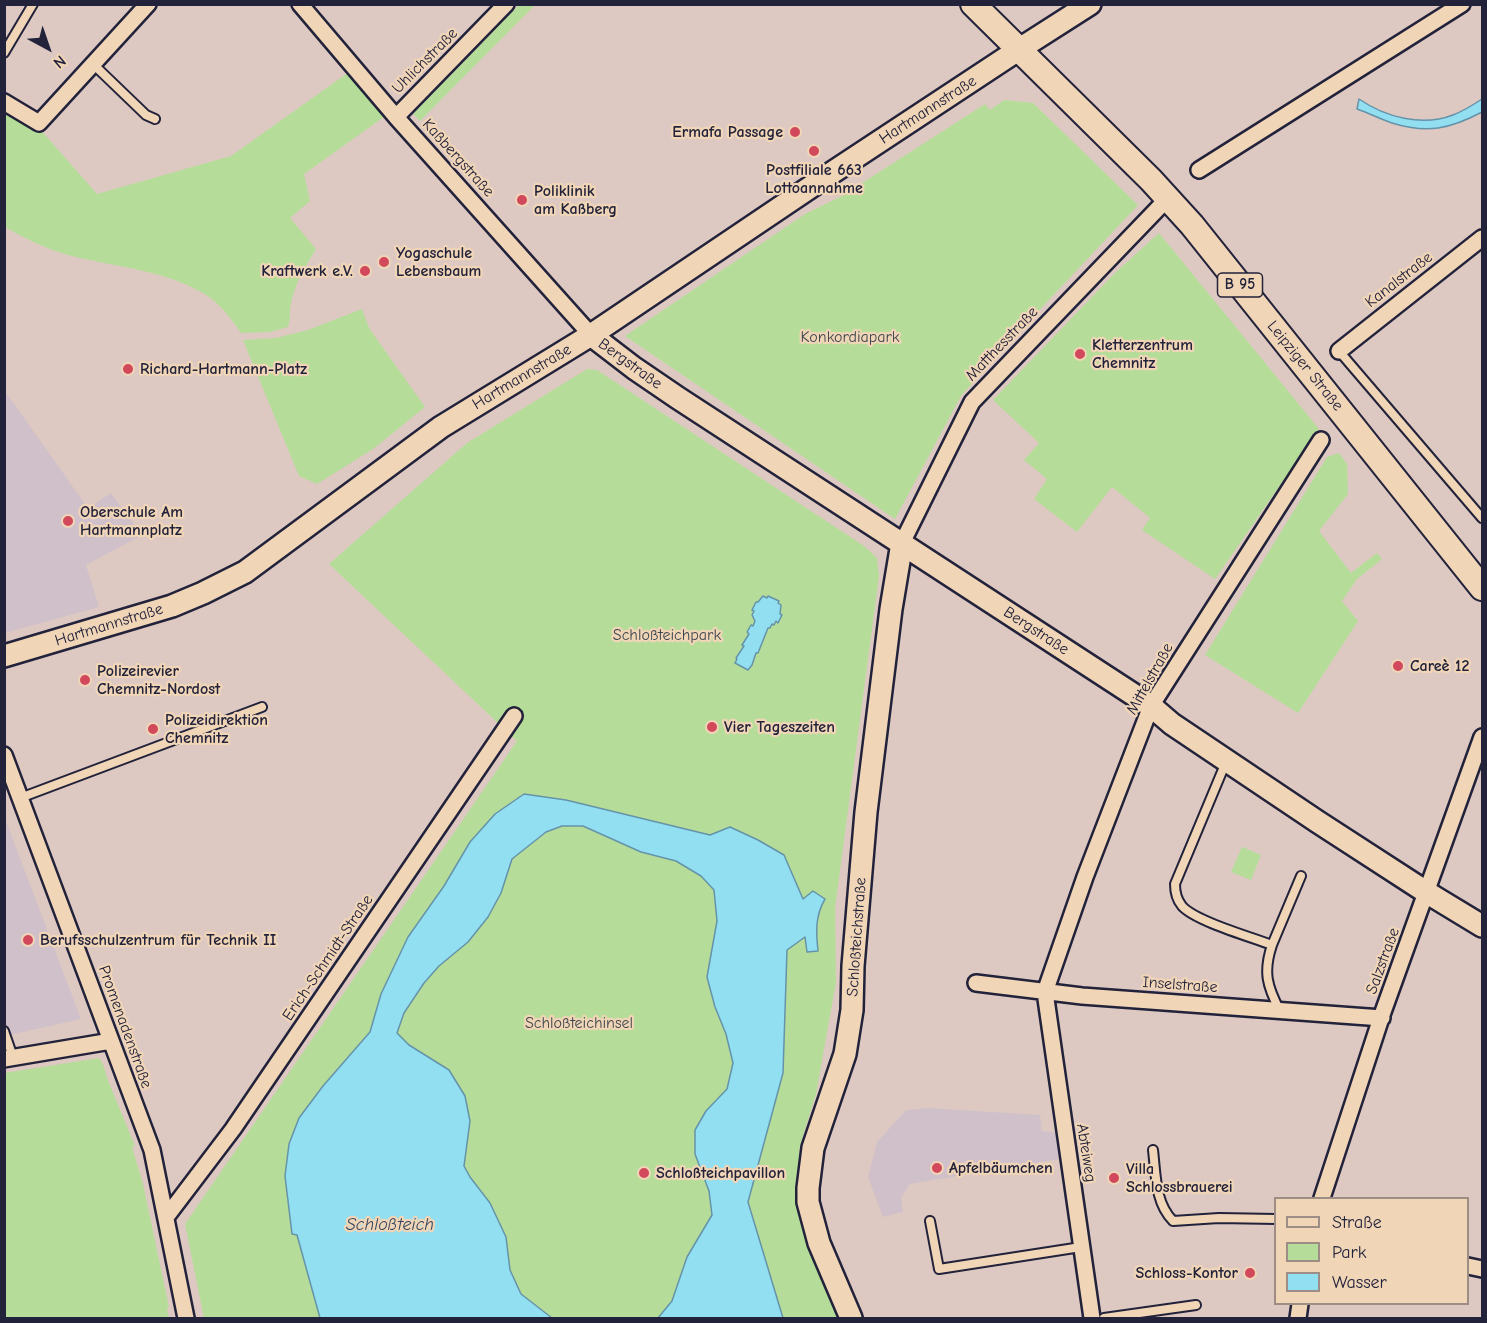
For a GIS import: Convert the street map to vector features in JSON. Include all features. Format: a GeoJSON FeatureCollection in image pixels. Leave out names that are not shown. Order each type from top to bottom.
{"type":"FeatureCollection","features":[{"type":"Feature","properties":{"kind":"main road","name":"B 95"},"geometry":{"type":"LineString","coordinates":[[973,4],[1018,50]]}},
{"type":"Feature","properties":{"kind":"main road","name":"Hartmannstraße"},"geometry":{"type":"LineString","coordinates":[[4,656],[159,610],[203,593],[245,572],[269,557],[441,427],[591,334],[1090,4]]}},
{"type":"Feature","properties":{"kind":"main road","name":"Leipziger Straße"},"geometry":{"type":"LineString","coordinates":[[1018,50],[1168,198],[1209,246],[1482,588]]}},
{"type":"Feature","properties":{"kind":"main road","name":"Bergstraße"},"geometry":{"type":"LineString","coordinates":[[591,334],[609,351],[660,386],[1150,706],[1426,892],[1482,926]]}},
{"type":"Feature","properties":{"kind":"main road","name":"Schloßteichstraße"},"geometry":{"type":"LineString","coordinates":[[851,1318],[819,1243],[808,1202],[808,1188],[813,1149],[845,1054],[852,1010],[856,923],[866,812],[891,609],[902,543]]}},
{"type":"Feature","properties":{"kind":"street"},"geometry":{"type":"LineString","coordinates":[[4,102],[39,123],[148,4]]}},
{"type":"Feature","properties":{"kind":"street","name":"Kaßbergstraße"},"geometry":{"type":"LineString","coordinates":[[300,4],[396,117],[591,334]]}},
{"type":"Feature","properties":{"kind":"street","name":"Uhlichstraße"},"geometry":{"type":"LineString","coordinates":[[396,117],[506,4]]}},
{"type":"Feature","properties":{"kind":"street"},"geometry":{"type":"LineString","coordinates":[[1199,170],[1462,4]]}},
{"type":"Feature","properties":{"kind":"street","name":"Matthesstraße"},"geometry":{"type":"LineString","coordinates":[[902,543],[972,402],[1168,198]]}},
{"type":"Feature","properties":{"kind":"street","name":"Kanalstraße"},"geometry":{"type":"LineString","coordinates":[[1339,351],[1481,242]]}},
{"type":"Feature","properties":{"kind":"street","name":"Mittelstraße"},"geometry":{"type":"LineString","coordinates":[[1045,992],[1085,877],[1150,706],[1321,440]]}},
{"type":"Feature","properties":{"kind":"street","name":"Erich-Schmidt-Straße"},"geometry":{"type":"LineString","coordinates":[[167,1216],[233,1128],[514,716]]}},
{"type":"Feature","properties":{"kind":"street","name":"Salzstraße"},"geometry":{"type":"LineString","coordinates":[[1322,1197],[1382,1018],[1482,737]]}},
{"type":"Feature","properties":{"kind":"street","name":"Promenadenstraße"},"geometry":{"type":"LineString","coordinates":[[4,755],[152,1150],[186,1318]]}},
{"type":"Feature","properties":{"kind":"street","name":"Inselstraße"},"geometry":{"type":"LineString","coordinates":[[976,983],[1045,992],[1382,1018]]}},
{"type":"Feature","properties":{"kind":"street","name":"Abteiweg"},"geometry":{"type":"LineString","coordinates":[[1045,992],[1092,1318]]}},
{"type":"Feature","properties":{"kind":"street"},"geometry":{"type":"LineString","coordinates":[[9,1058],[111,1041]]}},
{"type":"Feature","properties":{"kind":"lane"},"geometry":{"type":"LineString","coordinates":[[4,53],[33,4]]}},
{"type":"Feature","properties":{"kind":"lane"},"geometry":{"type":"LineString","coordinates":[[93,64],[146,116],[155,119]]}},
{"type":"Feature","properties":{"kind":"lane"},"geometry":{"type":"LineString","coordinates":[[1339,351],[1482,518]]}},
{"type":"Feature","properties":{"kind":"lane"},"geometry":{"type":"LineString","coordinates":[[21,798],[262,707]]}},
{"type":"Feature","properties":{"kind":"lane"},"geometry":{"type":"LineString","coordinates":[[1227,760],[1175,884],[1175,893],[1181,905],[1192,915],[1272,945]]}},
{"type":"Feature","properties":{"kind":"lane"},"geometry":{"type":"LineString","coordinates":[[1280,1011],[1266,976],[1266,962],[1301,876]]}},
{"type":"Feature","properties":{"kind":"lane"},"geometry":{"type":"LineString","coordinates":[[4,1031],[9,1058]]}},
{"type":"Feature","properties":{"kind":"lane"},"geometry":{"type":"LineString","coordinates":[[1153,1150],[1159,1199],[1164,1212],[1173,1221],[1219,1218],[1274,1219]]}},
{"type":"Feature","properties":{"kind":"lane"},"geometry":{"type":"LineString","coordinates":[[930,1221],[939,1269],[1081,1247]]}},
{"type":"Feature","properties":{"kind":"lane"},"geometry":{"type":"LineString","coordinates":[[1104,1318],[1196,1305]]}},
{"type":"Feature","properties":{"kind":"shaded area","name":"Oberschule Am Hartmannplatz"},"geometry":{"type":"Polygon","coordinates":[[[4,390],[88,508],[111,493],[142,535],[86,565],[99,607],[5,633],[4,390]]]}},
{"type":"Feature","properties":{"kind":"shaded area","name":"Berufsschulzentrum für Technik II"},"geometry":{"type":"Polygon","coordinates":[[[4,816],[81,1019],[5,1036],[4,1036],[4,816]]]}},
{"type":"Feature","properties":{"kind":"shaded area","name":"Apfelbäumchen"},"geometry":{"type":"Polygon","coordinates":[[[928,1108],[1040,1115],[1042,1131],[1057,1133],[1059,1159],[910,1184],[901,1198],[903,1212],[883,1217],[868,1177],[877,1142],[906,1110],[928,1108]]]}},
{"type":"Feature","properties":{"kind":"green space"},"geometry":{"type":"Polygon","coordinates":[[[520,4],[535,5],[420,121],[413,114],[520,4]]]}},
{"type":"Feature","properties":{"kind":"green space"},"geometry":{"type":"Polygon","coordinates":[[[349,72],[388,114],[304,174],[310,201],[290,218],[316,249],[295,289],[288,327],[270,332],[241,333],[214,301],[188,285],[156,274],[63,254],[37,244],[5,227],[5,107],[39,128],[97,194],[231,156],[349,72]]]}},
{"type":"Feature","properties":{"kind":"green space","name":"Konkordiapark"},"geometry":{"type":"Polygon","coordinates":[[[1004,100],[1033,103],[1138,205],[961,396],[895,519],[625,336],[805,214],[842,196],[985,104],[990,110],[1004,100]]]}},
{"type":"Feature","properties":{"kind":"green space"},"geometry":{"type":"Polygon","coordinates":[[[1159,233],[1319,429],[1215,579],[1142,530],[1150,518],[1112,487],[1077,532],[1034,499],[1047,479],[1024,460],[1039,443],[993,400],[1115,273],[1159,233]]]}},
{"type":"Feature","properties":{"kind":"green space"},"geometry":{"type":"Polygon","coordinates":[[[362,309],[369,328],[425,407],[373,449],[317,484],[299,476],[243,340],[276,338],[308,330],[362,309]]]}},
{"type":"Feature","properties":{"kind":"green space","name":"Schloßteichpark"},"geometry":{"type":"Polygon","coordinates":[[[587,369],[597,370],[864,546],[877,558],[879,576],[835,908],[836,982],[816,1094],[800,1145],[795,1198],[846,1318],[783,1318],[748,1202],[783,1073],[787,950],[805,937],[818,951],[817,924],[825,899],[803,899],[784,855],[730,828],[710,835],[566,800],[524,794],[470,842],[444,886],[408,937],[381,994],[370,1032],[323,1086],[299,1118],[289,1144],[292,1234],[297,1234],[320,1318],[204,1318],[185,1224],[517,741],[329,564],[467,443],[587,369]]]}},
{"type":"Feature","properties":{"kind":"green space"},"geometry":{"type":"Polygon","coordinates":[[[1339,453],[1347,464],[1348,494],[1319,531],[1351,573],[1377,553],[1382,559],[1357,579],[1342,601],[1358,621],[1298,713],[1205,655],[1327,457],[1339,453]]]}},
{"type":"Feature","properties":{"kind":"green space","name":"Schloßteichinsel"},"geometry":{"type":"Polygon","coordinates":[[[562,826],[583,826],[641,852],[676,861],[701,876],[714,890],[717,921],[707,977],[733,1063],[727,1089],[706,1111],[695,1154],[709,1191],[712,1215],[687,1257],[672,1301],[658,1318],[552,1318],[521,1294],[510,1270],[506,1237],[490,1203],[464,1166],[470,1121],[449,1070],[409,1045],[397,1033],[404,1013],[507,873],[512,859],[546,832],[562,826]]]}},
{"type":"Feature","properties":{"kind":"green space"},"geometry":{"type":"Polygon","coordinates":[[[1242,847],[1261,855],[1251,880],[1231,872],[1242,847]]]}},
{"type":"Feature","properties":{"kind":"green space"},"geometry":{"type":"Polygon","coordinates":[[[99,1058],[135,1146],[132,1147],[143,1184],[169,1307],[167,1308],[169,1318],[5,1318],[5,1073],[99,1058]]]}},
{"type":"Feature","properties":{"kind":"water"},"geometry":{"type":"Polygon","coordinates":[[[1359,99],[1380,111],[1416,120],[1453,115],[1482,99],[1482,112],[1449,126],[1416,128],[1392,123],[1357,109],[1359,99]]]}},
{"type":"Feature","properties":{"kind":"water"},"geometry":{"type":"Polygon","coordinates":[[[763,596],[779,601],[782,615],[778,623],[776,621],[768,628],[748,670],[735,663],[736,658],[744,646],[742,645],[749,634],[747,632],[755,621],[752,610],[763,596]]]}},
{"type":"Feature","properties":{"kind":"water","name":"Schloßteich"},"geometry":{"type":"Polygon","coordinates":[[[524,794],[566,800],[710,835],[730,827],[784,855],[803,899],[813,891],[825,899],[817,924],[818,951],[807,952],[805,937],[787,950],[783,1073],[748,1202],[783,1318],[658,1318],[672,1301],[687,1257],[712,1215],[709,1191],[695,1154],[695,1130],[706,1111],[727,1089],[733,1063],[707,977],[717,921],[714,890],[701,876],[676,861],[641,852],[583,826],[562,826],[546,832],[512,859],[501,893],[488,917],[468,942],[439,966],[424,983],[404,1013],[397,1033],[409,1045],[449,1070],[465,1096],[470,1121],[464,1166],[490,1203],[506,1237],[510,1270],[521,1294],[552,1318],[320,1318],[297,1235],[292,1234],[285,1176],[289,1144],[299,1118],[323,1086],[370,1032],[381,994],[408,937],[444,886],[470,842],[495,814],[524,794]]]}},
{"type":"Feature","properties":{"kind":"place","name":"Ermafa Passage"},"geometry":{"type":"Point","coordinates":[795,132]}},
{"type":"Feature","properties":{"kind":"place","name":"Postfiliale 663 Lottoannahme"},"geometry":{"type":"Point","coordinates":[814,151]}},
{"type":"Feature","properties":{"kind":"place","name":"Poliklinik am Kaßberg"},"geometry":{"type":"Point","coordinates":[522,200]}},
{"type":"Feature","properties":{"kind":"place","name":"Yogaschule Lebensbaum"},"geometry":{"type":"Point","coordinates":[384,262]}},
{"type":"Feature","properties":{"kind":"place","name":"Kraftwerk e.V."},"geometry":{"type":"Point","coordinates":[365,271]}},
{"type":"Feature","properties":{"kind":"place","name":"Kletterzentrum Chemnitz"},"geometry":{"type":"Point","coordinates":[1080,354]}},
{"type":"Feature","properties":{"kind":"place","name":"Richard-Hartmann-Platz"},"geometry":{"type":"Point","coordinates":[128,369]}},
{"type":"Feature","properties":{"kind":"place","name":"Oberschule Am Hartmannplatz"},"geometry":{"type":"Point","coordinates":[68,521]}},
{"type":"Feature","properties":{"kind":"place","name":"Careè 12"},"geometry":{"type":"Point","coordinates":[1398,666]}},
{"type":"Feature","properties":{"kind":"place","name":"Polizeirevier Chemnitz-Nordost"},"geometry":{"type":"Point","coordinates":[85,680]}},
{"type":"Feature","properties":{"kind":"place","name":"Vier Tageszeiten"},"geometry":{"type":"Point","coordinates":[712,727]}},
{"type":"Feature","properties":{"kind":"place","name":"Polizeidirektion Chemnitz"},"geometry":{"type":"Point","coordinates":[153,729]}},
{"type":"Feature","properties":{"kind":"place","name":"Berufsschulzentrum für Technik II"},"geometry":{"type":"Point","coordinates":[28,940]}},
{"type":"Feature","properties":{"kind":"place","name":"Apfelbäumchen"},"geometry":{"type":"Point","coordinates":[937,1168]}},
{"type":"Feature","properties":{"kind":"place","name":"Schloßteichpavillon"},"geometry":{"type":"Point","coordinates":[644,1173]}},
{"type":"Feature","properties":{"kind":"place","name":"Villa Schlossbrauerei"},"geometry":{"type":"Point","coordinates":[1114,1178]}},
{"type":"Feature","properties":{"kind":"place","name":"Schloss-Kontor"},"geometry":{"type":"Point","coordinates":[1250,1273]}}]}
